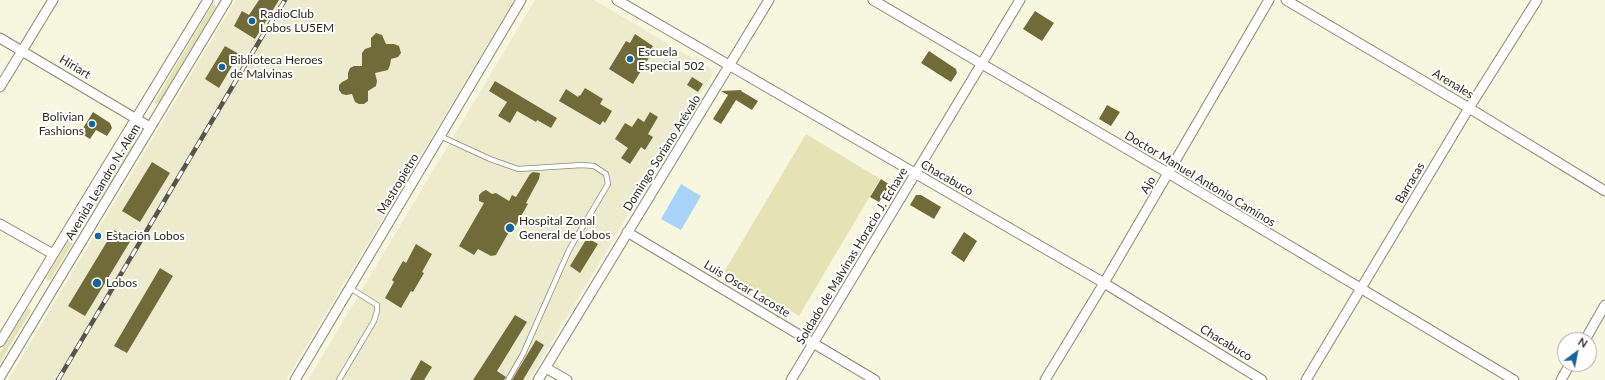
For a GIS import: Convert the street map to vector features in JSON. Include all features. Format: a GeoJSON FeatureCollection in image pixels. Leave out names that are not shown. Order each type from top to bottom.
{"type":"FeatureCollection","features":[{"type":"Feature","properties":{"kind":"street"},"geometry":{"type":"LineString","coordinates":[[0,87],[53,0]]}},
{"type":"Feature","properties":{"kind":"street","name":"Avenida Leandro N. Alem"},"geometry":{"type":"LineString","coordinates":[[0,342],[208,0]]}},
{"type":"Feature","properties":{"kind":"street","name":"Avenida Leandro N. Alem"},"geometry":{"type":"LineString","coordinates":[[0,377],[227,0]]}},
{"type":"Feature","properties":{"kind":"street","name":"Mastropietro"},"geometry":{"type":"LineString","coordinates":[[295,380],[522,0]]}},
{"type":"Feature","properties":{"kind":"street","name":"Chacabuco"},"geometry":{"type":"LineString","coordinates":[[617,0],[1104,283],[1262,380]]}},
{"type":"Feature","properties":{"kind":"street","name":"Domingo Soriano Arévalo"},"geometry":{"type":"LineString","coordinates":[[538,380],[769,0]]}},
{"type":"Feature","properties":{"kind":"street","name":"Doctor Manuel Antonio Caminos"},"geometry":{"type":"LineString","coordinates":[[872,0],[1168,173],[1514,380]]}},
{"type":"Feature","properties":{"kind":"street","name":"Soldado de Malvinas Horacio J. Echave"},"geometry":{"type":"LineString","coordinates":[[791,380],[980,64],[1020,0]]}},
{"type":"Feature","properties":{"kind":"street","name":"Ajo"},"geometry":{"type":"LineString","coordinates":[[1045,380],[1104,283],[1269,0]]}},
{"type":"Feature","properties":{"kind":"street","name":"Arenales"},"geometry":{"type":"LineString","coordinates":[[1286,0],[1469,108],[1605,191]]}},
{"type":"Feature","properties":{"kind":"street","name":"Barracas"},"geometry":{"type":"LineString","coordinates":[[1306,380],[1469,108],[1537,0]]}},
{"type":"Feature","properties":{"kind":"street","name":"Hiriart"},"geometry":{"type":"LineString","coordinates":[[0,38],[150,127]]}},
{"type":"Feature","properties":{"kind":"street"},"geometry":{"type":"LineString","coordinates":[[74,220],[89,229]]}},
{"type":"Feature","properties":{"kind":"street"},"geometry":{"type":"LineString","coordinates":[[0,224],[54,254]]}},
{"type":"Feature","properties":{"kind":"street","name":"Luis Oscar Lacoste"},"geometry":{"type":"LineString","coordinates":[[627,232],[874,380]]}},
{"type":"Feature","properties":{"kind":"street"},"geometry":{"type":"LineString","coordinates":[[31,291],[46,300]]}},
{"type":"Feature","properties":{"kind":"street"},"geometry":{"type":"LineString","coordinates":[[1589,332],[1605,305]]}},
{"type":"Feature","properties":{"kind":"street"},"geometry":{"type":"LineString","coordinates":[[546,368],[567,380]]}},
{"type":"Feature","properties":{"kind":"lane"},"geometry":{"type":"LineString","coordinates":[[440,136],[490,159],[518,169],[582,165],[594,166],[606,174],[608,184],[569,250],[526,347],[508,380]]}},
{"type":"Feature","properties":{"kind":"lane"},"geometry":{"type":"LineString","coordinates":[[339,380],[374,321],[377,311],[377,305],[350,288]]}},
{"type":"Feature","properties":{"kind":"shaded area"},"geometry":{"type":"Polygon","coordinates":[[[236,0],[514,0],[286,380],[8,380],[236,0]]]}},
{"type":"Feature","properties":{"kind":"shaded area","name":"Hospital Zonal General de Lobos"},"geometry":{"type":"Polygon","coordinates":[[[535,0],[594,0],[711,69],[712,75],[529,380],[308,380],[535,0]]]}},
{"type":"Feature","properties":{"kind":"shaded area"},"geometry":{"type":"Polygon","coordinates":[[[215,4],[216,7],[159,103],[155,104],[155,101],[212,5],[215,4]]]}},
{"type":"Feature","properties":{"kind":"shaded area"},"geometry":{"type":"Polygon","coordinates":[[[806,134],[880,179],[799,316],[724,272],[806,134]]]}},
{"type":"Feature","properties":{"kind":"shaded area"},"geometry":{"type":"Polygon","coordinates":[[[129,142],[132,142],[134,145],[90,215],[87,216],[86,213],[129,142]]]}},
{"type":"Feature","properties":{"kind":"shaded area"},"geometry":{"type":"Polygon","coordinates":[[[73,238],[74,241],[50,280],[47,281],[46,278],[70,239],[73,238]]]}},
{"type":"Feature","properties":{"kind":"shaded area"},"geometry":{"type":"Polygon","coordinates":[[[30,308],[31,311],[0,362],[0,353],[27,309],[30,308]]]}},
{"type":"Feature","properties":{"kind":"water"},"geometry":{"type":"Polygon","coordinates":[[[681,184],[701,196],[681,230],[661,219],[681,184]]]}},
{"type":"Feature","properties":{"kind":"building","name":"RadioClub Lobos LU5EM"},"geometry":{"type":"Polygon","coordinates":[[[259,0],[279,0],[255,39],[234,26],[242,11],[249,15],[259,0]]]}},
{"type":"Feature","properties":{"kind":"building"},"geometry":{"type":"Polygon","coordinates":[[[1035,11],[1054,23],[1042,41],[1023,29],[1035,11]]]}},
{"type":"Feature","properties":{"kind":"building"},"geometry":{"type":"Polygon","coordinates":[[[376,33],[382,35],[386,44],[394,44],[399,46],[401,53],[398,57],[391,59],[388,70],[375,73],[377,81],[376,86],[368,91],[368,101],[364,104],[359,104],[355,102],[352,94],[342,94],[339,90],[339,85],[348,79],[350,68],[354,66],[362,66],[362,53],[365,49],[371,47],[371,38],[376,33]]]}},
{"type":"Feature","properties":{"kind":"building"},"geometry":{"type":"Polygon","coordinates":[[[635,34],[653,46],[648,54],[650,56],[633,84],[609,69],[626,41],[630,43],[635,34]]]}},
{"type":"Feature","properties":{"kind":"building","name":"Biblioteca Heroes de Malvinas"},"geometry":{"type":"Polygon","coordinates":[[[225,46],[239,54],[219,88],[205,79],[225,46]]]}},
{"type":"Feature","properties":{"kind":"building"},"geometry":{"type":"Polygon","coordinates":[[[929,51],[956,69],[957,73],[951,82],[921,63],[929,51]]]}},
{"type":"Feature","properties":{"kind":"building"},"geometry":{"type":"Polygon","coordinates":[[[692,77],[703,84],[698,92],[687,85],[692,77]]]}},
{"type":"Feature","properties":{"kind":"building"},"geometry":{"type":"Polygon","coordinates":[[[495,81],[557,118],[551,128],[537,120],[536,122],[517,111],[510,123],[498,116],[507,102],[489,91],[495,81]]]}},
{"type":"Feature","properties":{"kind":"building"},"geometry":{"type":"Polygon","coordinates":[[[585,88],[603,99],[600,104],[612,111],[605,123],[603,121],[600,125],[559,101],[566,89],[578,97],[585,88]]]}},
{"type":"Feature","properties":{"kind":"building"},"geometry":{"type":"Polygon","coordinates":[[[742,90],[741,91],[758,101],[752,110],[736,100],[721,124],[713,119],[728,95],[721,91],[742,90]]]}},
{"type":"Feature","properties":{"kind":"building"},"geometry":{"type":"Polygon","coordinates":[[[1107,105],[1120,112],[1111,126],[1099,119],[1107,105]]]}},
{"type":"Feature","properties":{"kind":"building","name":"Bolivian Fashions"},"geometry":{"type":"Polygon","coordinates":[[[93,112],[110,123],[112,128],[107,136],[96,130],[90,139],[80,133],[93,112]]]}},
{"type":"Feature","properties":{"kind":"building"},"geometry":{"type":"Polygon","coordinates":[[[650,112],[658,117],[648,134],[653,137],[645,150],[641,147],[630,164],[621,158],[628,148],[615,139],[625,123],[632,127],[638,118],[644,122],[650,112]]]}},
{"type":"Feature","properties":{"kind":"building"},"geometry":{"type":"Polygon","coordinates":[[[152,162],[170,173],[140,222],[122,211],[152,162]]]}},
{"type":"Feature","properties":{"kind":"building"},"geometry":{"type":"Polygon","coordinates":[[[533,172],[540,173],[539,179],[526,203],[528,204],[512,232],[510,230],[496,255],[491,256],[478,249],[474,255],[459,246],[484,203],[479,201],[479,195],[482,192],[486,190],[492,194],[496,193],[509,201],[512,195],[516,197],[530,174],[533,172]]]}},
{"type":"Feature","properties":{"kind":"building"},"geometry":{"type":"Polygon","coordinates":[[[881,179],[890,185],[879,202],[870,197],[881,179]]]}},
{"type":"Feature","properties":{"kind":"building"},"geometry":{"type":"Polygon","coordinates":[[[916,195],[921,195],[941,207],[934,219],[910,205],[916,195]]]}},
{"type":"Feature","properties":{"kind":"building"},"geometry":{"type":"Polygon","coordinates":[[[114,230],[131,240],[85,316],[68,306],[114,230]]]}},
{"type":"Feature","properties":{"kind":"building"},"geometry":{"type":"Polygon","coordinates":[[[964,232],[977,241],[964,262],[951,253],[964,232]]]}},
{"type":"Feature","properties":{"kind":"building"},"geometry":{"type":"Polygon","coordinates":[[[587,238],[598,244],[580,273],[570,266],[587,238]]]}},
{"type":"Feature","properties":{"kind":"building"},"geometry":{"type":"Polygon","coordinates":[[[416,244],[432,254],[422,272],[424,273],[413,292],[411,291],[401,308],[385,298],[394,282],[392,280],[403,261],[406,263],[416,244]]]}},
{"type":"Feature","properties":{"kind":"building"},"geometry":{"type":"Polygon","coordinates":[[[160,268],[173,276],[127,353],[114,346],[160,268]]]}},
{"type":"Feature","properties":{"kind":"building"},"geometry":{"type":"Polygon","coordinates":[[[515,315],[527,322],[497,371],[506,377],[504,380],[473,380],[515,315]]]}},
{"type":"Feature","properties":{"kind":"building"},"geometry":{"type":"Polygon","coordinates":[[[536,340],[544,345],[523,380],[512,380],[536,340]]]}},
{"type":"Feature","properties":{"kind":"building"},"geometry":{"type":"Polygon","coordinates":[[[421,360],[432,367],[424,380],[410,380],[421,360]]]}},
{"type":"Feature","properties":{"kind":"railway"},"geometry":{"type":"LineString","coordinates":[[58,380],[285,0]]}},
{"type":"Feature","properties":{"kind":"place","name":"RadioClub Lobos LU5EM"},"geometry":{"type":"Point","coordinates":[252,21]}},
{"type":"Feature","properties":{"kind":"place","name":"Escuela Especial 502"},"geometry":{"type":"Point","coordinates":[630,59]}},
{"type":"Feature","properties":{"kind":"place","name":"Biblioteca Heroes de Malvinas"},"geometry":{"type":"Point","coordinates":[222,67]}},
{"type":"Feature","properties":{"kind":"place","name":"Bolivian Fashions"},"geometry":{"type":"Point","coordinates":[92,124]}},
{"type":"Feature","properties":{"kind":"place","name":"Hospital Zonal General de Lobos"},"geometry":{"type":"Point","coordinates":[510,228]}},
{"type":"Feature","properties":{"kind":"place","name":"Estación Lobos"},"geometry":{"type":"Point","coordinates":[98,236]}},
{"type":"Feature","properties":{"kind":"place","name":"Lobos"},"geometry":{"type":"Point","coordinates":[97,283]}}]}
